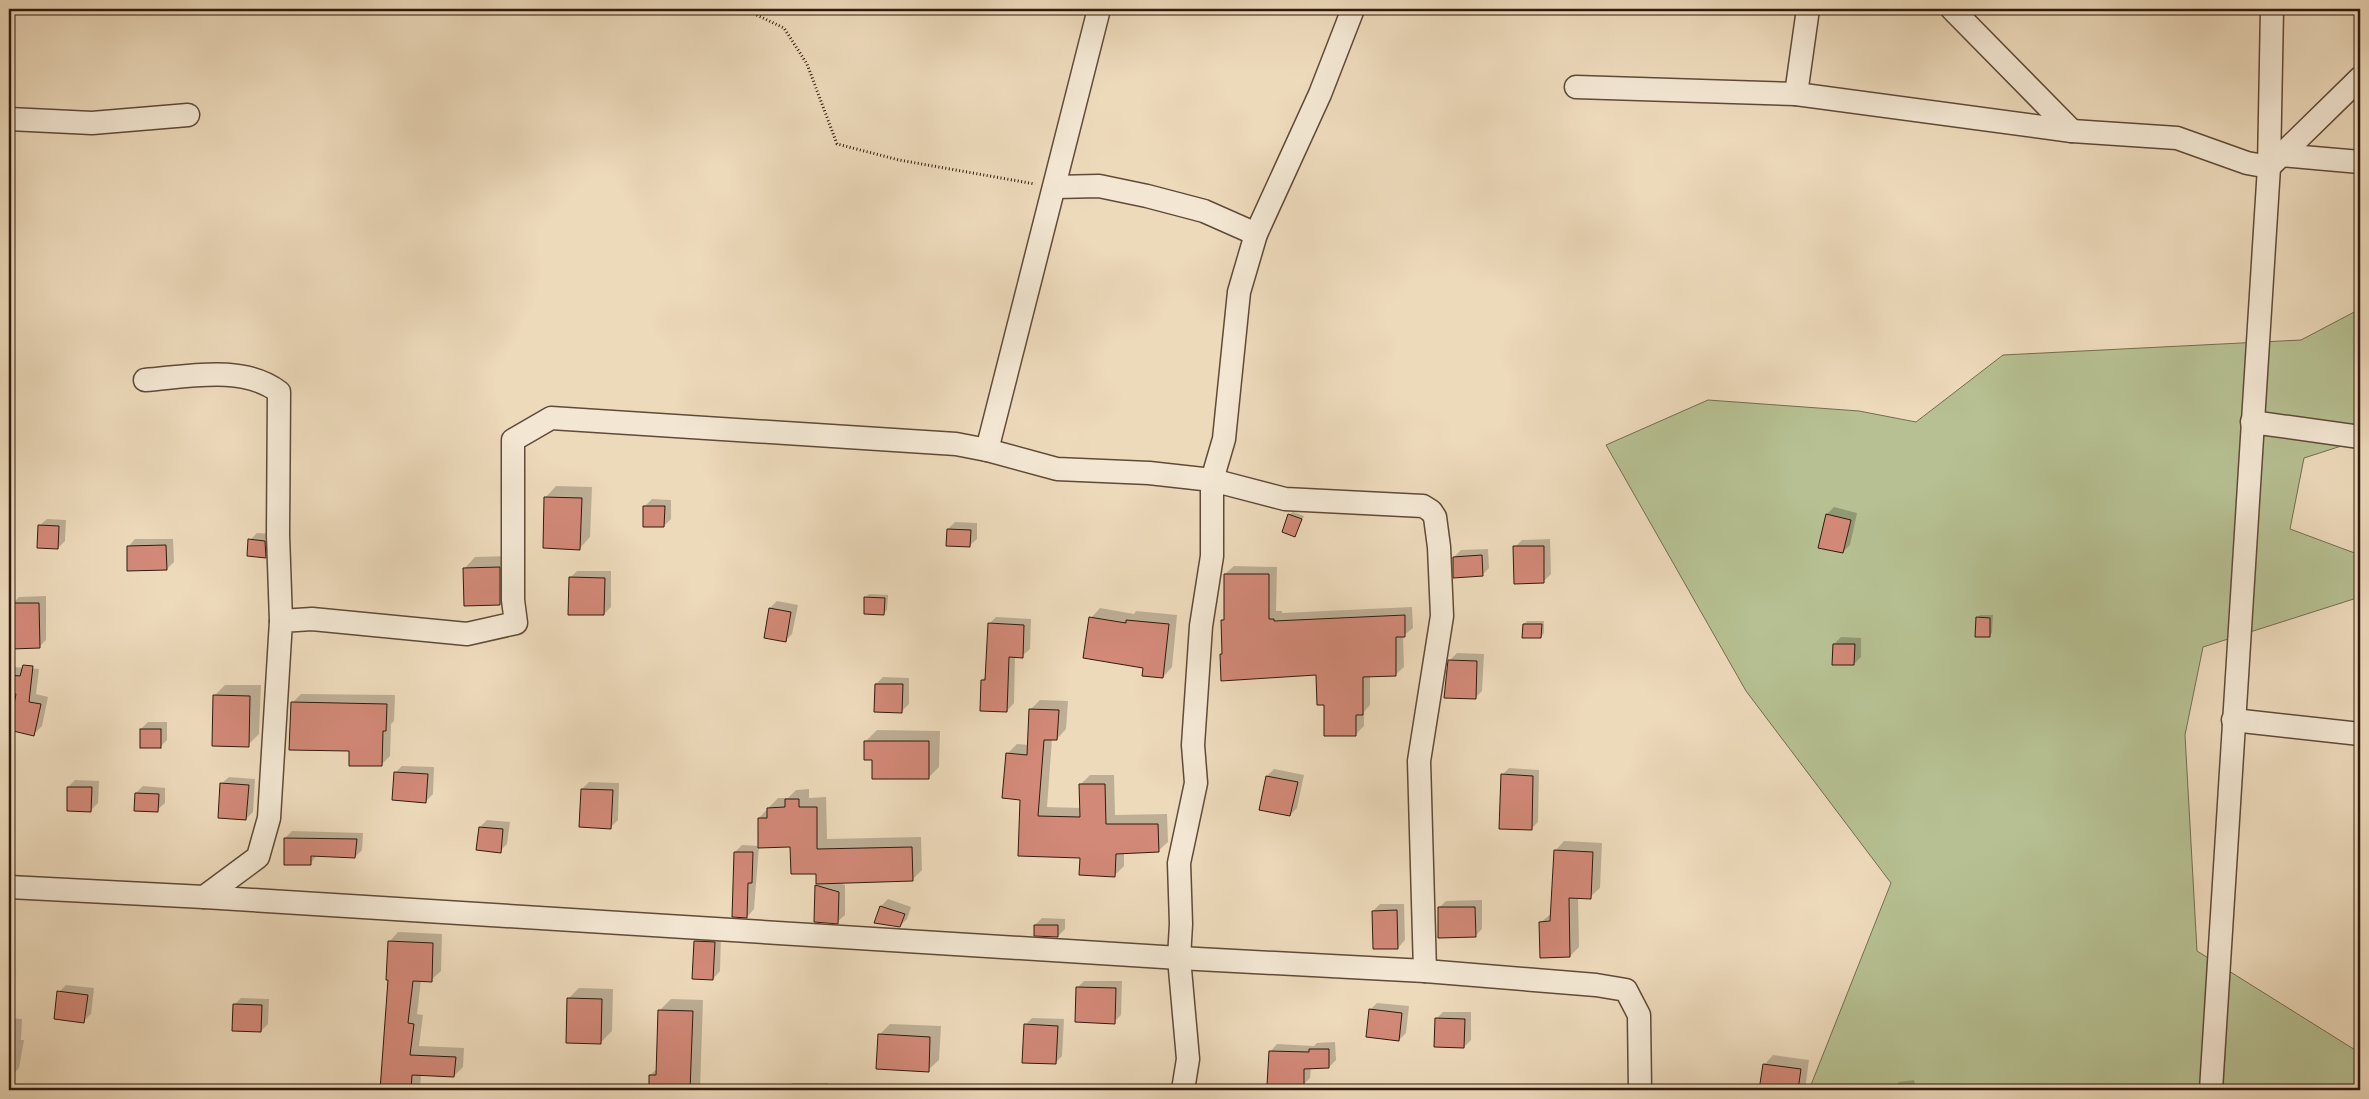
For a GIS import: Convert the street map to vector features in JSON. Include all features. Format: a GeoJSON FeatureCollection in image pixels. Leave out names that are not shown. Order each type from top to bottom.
{"type":"FeatureCollection","features":[{"type":"Feature","properties":{"kind":"street"},"geometry":{"type":"LineString","coordinates":[[987,450],[1099,9]]}},
{"type":"Feature","properties":{"kind":"street"},"geometry":{"type":"LineString","coordinates":[[1183,1090],[1188,1059],[1179,958],[1181,924],[1179,863],[1196,783],[1194,745],[1201,626],[1212,556],[1212,480],[1224,439],[1239,292],[1256,234],[1320,94],[1352,9]]}},
{"type":"Feature","properties":{"kind":"street"},"geometry":{"type":"LineString","coordinates":[[1796,94],[1808,9]]}},
{"type":"Feature","properties":{"kind":"street"},"geometry":{"type":"LineString","coordinates":[[1952,9],[2072,131]]}},
{"type":"Feature","properties":{"kind":"street"},"geometry":{"type":"LineString","coordinates":[[2212,1090],[2252,422],[2275,161],[2272,9]]}},
{"type":"Feature","properties":{"kind":"street"},"geometry":{"type":"LineString","coordinates":[[2275,161],[2360,78]]}},
{"type":"Feature","properties":{"kind":"street"},"geometry":{"type":"LineString","coordinates":[[1576,87],[1796,94],[2072,131],[2177,138],[2247,163],[2275,161],[2360,162]]}},
{"type":"Feature","properties":{"kind":"street"},"geometry":{"type":"LineString","coordinates":[[9,118],[92,123],[188,115]]}},
{"type":"Feature","properties":{"kind":"street"},"geometry":{"type":"LineString","coordinates":[[1055,187],[1099,186],[1147,196],[1204,211],[1256,234]]}},
{"type":"Feature","properties":{"kind":"street"},"geometry":{"type":"LineString","coordinates":[[145,380],[211,375],[248,378],[268,383],[278,392],[278,535],[281,621],[269,818],[258,857],[204,897]]}},
{"type":"Feature","properties":{"kind":"street"},"geometry":{"type":"LineString","coordinates":[[281,621],[312,619],[467,634],[516,623],[513,600],[513,440],[551,418],[956,444],[987,450],[1057,469],[1148,473],[1212,480],[1285,499],[1423,506],[1431,511],[1435,517],[1439,547],[1442,616],[1419,761],[1425,971]]}},
{"type":"Feature","properties":{"kind":"street"},"geometry":{"type":"LineString","coordinates":[[2252,422],[2360,437]]}},
{"type":"Feature","properties":{"kind":"street"},"geometry":{"type":"LineString","coordinates":[[2233,720],[2360,734]]}},
{"type":"Feature","properties":{"kind":"street"},"geometry":{"type":"LineString","coordinates":[[9,887],[204,897],[1179,958],[1425,971],[1596,985],[1626,990],[1639,1015],[1640,1090]]}},
{"type":"Feature","properties":{"kind":"path"},"geometry":{"type":"LineString","coordinates":[[744,9],[784,28],[807,64],[837,144],[899,160],[1055,187]]}},
{"type":"Feature","properties":{"kind":"green space"},"geometry":{"type":"Polygon","coordinates":[[[2360,309],[2360,440],[2304,458],[2290,529],[2360,555],[2360,597],[2203,647],[2185,735],[2197,951],[2360,1053],[2360,1090],[1809,1090],[1891,883],[1746,691],[1606,445],[1708,400],[1859,411],[1916,422],[2003,355],[2301,340],[2360,309]]]}},
{"type":"Feature","properties":{"kind":"building"},"geometry":{"type":"Polygon","coordinates":[[[544,497],[582,498],[580,550],[543,548],[544,497]]]}},
{"type":"Feature","properties":{"kind":"building"},"geometry":{"type":"Polygon","coordinates":[[[643,506],[665,506],[664,527],[643,527],[643,506]]]}},
{"type":"Feature","properties":{"kind":"building"},"geometry":{"type":"Polygon","coordinates":[[[1288,514],[1302,519],[1295,537],[1282,532],[1288,514]]]}},
{"type":"Feature","properties":{"kind":"building"},"geometry":{"type":"Polygon","coordinates":[[[1826,514],[1851,520],[1843,553],[1818,548],[1826,514]]]}},
{"type":"Feature","properties":{"kind":"building"},"geometry":{"type":"Polygon","coordinates":[[[38,525],[59,526],[58,549],[37,548],[38,525]]]}},
{"type":"Feature","properties":{"kind":"building"},"geometry":{"type":"Polygon","coordinates":[[[947,529],[971,530],[970,547],[946,546],[947,529]]]}},
{"type":"Feature","properties":{"kind":"building"},"geometry":{"type":"Polygon","coordinates":[[[248,539],[265,541],[266,558],[247,556],[248,539]]]}},
{"type":"Feature","properties":{"kind":"building"},"geometry":{"type":"Polygon","coordinates":[[[166,545],[167,570],[127,571],[127,546],[166,545]]]}},
{"type":"Feature","properties":{"kind":"building"},"geometry":{"type":"Polygon","coordinates":[[[1513,546],[1544,546],[1544,583],[1514,584],[1513,546]]]}},
{"type":"Feature","properties":{"kind":"building"},"geometry":{"type":"Polygon","coordinates":[[[1482,555],[1483,576],[1453,578],[1453,557],[1482,555]]]}},
{"type":"Feature","properties":{"kind":"building"},"geometry":{"type":"Polygon","coordinates":[[[500,567],[500,605],[464,606],[463,568],[500,567]]]}},
{"type":"Feature","properties":{"kind":"building"},"geometry":{"type":"Polygon","coordinates":[[[1224,574],[1269,574],[1269,619],[1274,619],[1274,621],[1405,615],[1405,637],[1396,637],[1396,676],[1363,677],[1363,715],[1356,715],[1356,736],[1324,736],[1324,705],[1317,705],[1316,675],[1221,681],[1220,654],[1222,654],[1221,620],[1224,620],[1224,574]]]}},
{"type":"Feature","properties":{"kind":"building"},"geometry":{"type":"Polygon","coordinates":[[[569,577],[605,578],[604,615],[568,615],[569,577]]]}},
{"type":"Feature","properties":{"kind":"building"},"geometry":{"type":"Polygon","coordinates":[[[864,597],[885,598],[884,615],[864,614],[864,597]]]}},
{"type":"Feature","properties":{"kind":"building"},"geometry":{"type":"Polygon","coordinates":[[[11,603],[39,603],[40,648],[11,649],[11,603]]]}},
{"type":"Feature","properties":{"kind":"building"},"geometry":{"type":"Polygon","coordinates":[[[769,608],[791,612],[786,642],[764,638],[769,608]]]}},
{"type":"Feature","properties":{"kind":"building"},"geometry":{"type":"Polygon","coordinates":[[[1089,617],[1126,623],[1126,620],[1169,624],[1163,678],[1142,676],[1143,668],[1083,658],[1089,617]]]}},
{"type":"Feature","properties":{"kind":"building"},"geometry":{"type":"Polygon","coordinates":[[[1976,617],[1990,618],[1990,637],[1975,637],[1976,617]]]}},
{"type":"Feature","properties":{"kind":"building"},"geometry":{"type":"Polygon","coordinates":[[[988,623],[1024,625],[1023,658],[1009,657],[1007,712],[980,711],[981,680],[985,680],[988,623]]]}},
{"type":"Feature","properties":{"kind":"building"},"geometry":{"type":"Polygon","coordinates":[[[1523,624],[1542,624],[1541,638],[1522,638],[1523,624]]]}},
{"type":"Feature","properties":{"kind":"building"},"geometry":{"type":"Polygon","coordinates":[[[1833,644],[1855,644],[1854,665],[1832,665],[1833,644]]]}},
{"type":"Feature","properties":{"kind":"building"},"geometry":{"type":"Polygon","coordinates":[[[1448,660],[1477,661],[1476,699],[1444,698],[1448,660]]]}},
{"type":"Feature","properties":{"kind":"building"},"geometry":{"type":"Polygon","coordinates":[[[23,665],[33,666],[29,702],[41,704],[34,736],[9,730],[16,694],[9,693],[9,675],[20,676],[23,665]]]}},
{"type":"Feature","properties":{"kind":"building"},"geometry":{"type":"Polygon","coordinates":[[[875,684],[903,684],[902,713],[874,712],[875,684]]]}},
{"type":"Feature","properties":{"kind":"building"},"geometry":{"type":"Polygon","coordinates":[[[213,695],[250,696],[249,747],[212,746],[213,695]]]}},
{"type":"Feature","properties":{"kind":"building"},"geometry":{"type":"Polygon","coordinates":[[[291,702],[387,704],[386,731],[383,731],[382,766],[349,766],[349,751],[289,750],[291,702]]]}},
{"type":"Feature","properties":{"kind":"building"},"geometry":{"type":"Polygon","coordinates":[[[1029,709],[1059,710],[1057,740],[1044,740],[1038,816],[1080,817],[1079,784],[1105,784],[1106,824],[1158,824],[1159,852],[1116,854],[1115,877],[1079,875],[1080,858],[1018,856],[1020,800],[1002,798],[1006,753],[1027,755],[1029,709]]]}},
{"type":"Feature","properties":{"kind":"building"},"geometry":{"type":"Polygon","coordinates":[[[140,729],[161,729],[161,748],[140,748],[140,729]]]}},
{"type":"Feature","properties":{"kind":"building"},"geometry":{"type":"Polygon","coordinates":[[[864,741],[929,741],[929,779],[872,779],[872,760],[864,760],[864,741]]]}},
{"type":"Feature","properties":{"kind":"building"},"geometry":{"type":"Polygon","coordinates":[[[394,772],[428,774],[426,803],[392,800],[394,772]]]}},
{"type":"Feature","properties":{"kind":"building"},"geometry":{"type":"Polygon","coordinates":[[[1501,774],[1533,776],[1532,830],[1499,829],[1501,774]]]}},
{"type":"Feature","properties":{"kind":"building"},"geometry":{"type":"Polygon","coordinates":[[[1266,776],[1298,782],[1290,816],[1259,810],[1266,776]]]}},
{"type":"Feature","properties":{"kind":"building"},"geometry":{"type":"Polygon","coordinates":[[[220,783],[249,785],[246,820],[218,818],[220,783]]]}},
{"type":"Feature","properties":{"kind":"building"},"geometry":{"type":"Polygon","coordinates":[[[67,787],[92,787],[91,812],[67,811],[67,787]]]}},
{"type":"Feature","properties":{"kind":"building"},"geometry":{"type":"Polygon","coordinates":[[[581,789],[613,790],[611,829],[579,827],[581,789]]]}},
{"type":"Feature","properties":{"kind":"building"},"geometry":{"type":"Polygon","coordinates":[[[135,793],[159,794],[158,812],[134,811],[135,793]]]}},
{"type":"Feature","properties":{"kind":"building"},"geometry":{"type":"Polygon","coordinates":[[[785,799],[799,799],[799,807],[817,807],[817,849],[912,847],[913,881],[816,884],[816,874],[791,874],[790,847],[758,848],[758,818],[767,818],[767,808],[785,807],[785,799]]]}},
{"type":"Feature","properties":{"kind":"building"},"geometry":{"type":"Polygon","coordinates":[[[479,827],[503,829],[501,853],[476,850],[479,827]]]}},
{"type":"Feature","properties":{"kind":"building"},"geometry":{"type":"Polygon","coordinates":[[[284,838],[357,839],[355,858],[311,856],[311,865],[284,865],[284,838]]]}},
{"type":"Feature","properties":{"kind":"building"},"geometry":{"type":"Polygon","coordinates":[[[1554,850],[1593,852],[1591,899],[1569,898],[1570,957],[1540,958],[1539,922],[1550,921],[1554,850]]]}},
{"type":"Feature","properties":{"kind":"building"},"geometry":{"type":"Polygon","coordinates":[[[734,852],[753,852],[752,883],[748,883],[747,918],[732,917],[734,852]]]}},
{"type":"Feature","properties":{"kind":"building"},"geometry":{"type":"Polygon","coordinates":[[[815,885],[839,892],[838,924],[814,922],[815,885]]]}},
{"type":"Feature","properties":{"kind":"building"},"geometry":{"type":"Polygon","coordinates":[[[880,906],[905,914],[900,927],[874,923],[880,906]]]}},
{"type":"Feature","properties":{"kind":"building"},"geometry":{"type":"Polygon","coordinates":[[[1438,907],[1475,907],[1476,937],[1438,938],[1438,907]]]}},
{"type":"Feature","properties":{"kind":"building"},"geometry":{"type":"Polygon","coordinates":[[[1397,910],[1398,949],[1373,949],[1372,911],[1397,910]]]}},
{"type":"Feature","properties":{"kind":"building"},"geometry":{"type":"Polygon","coordinates":[[[1034,925],[1058,925],[1058,937],[1034,936],[1034,925]]]}},
{"type":"Feature","properties":{"kind":"building"},"geometry":{"type":"Polygon","coordinates":[[[388,941],[433,943],[432,982],[413,981],[408,1023],[414,1024],[410,1055],[456,1057],[454,1077],[412,1075],[411,1090],[380,1090],[388,980],[386,980],[388,941]]]}},
{"type":"Feature","properties":{"kind":"building"},"geometry":{"type":"Polygon","coordinates":[[[694,941],[715,942],[713,980],[692,979],[694,941]]]}},
{"type":"Feature","properties":{"kind":"building"},"geometry":{"type":"Polygon","coordinates":[[[1076,987],[1116,988],[1115,1024],[1075,1022],[1076,987]]]}},
{"type":"Feature","properties":{"kind":"building"},"geometry":{"type":"Polygon","coordinates":[[[57,991],[88,995],[84,1023],[54,1019],[57,991]]]}},
{"type":"Feature","properties":{"kind":"building"},"geometry":{"type":"Polygon","coordinates":[[[567,998],[602,999],[601,1044],[566,1043],[567,998]]]}},
{"type":"Feature","properties":{"kind":"building"},"geometry":{"type":"Polygon","coordinates":[[[233,1004],[262,1005],[261,1032],[232,1031],[233,1004]]]}},
{"type":"Feature","properties":{"kind":"building"},"geometry":{"type":"Polygon","coordinates":[[[1369,1009],[1402,1013],[1399,1041],[1366,1037],[1369,1009]]]}},
{"type":"Feature","properties":{"kind":"building"},"geometry":{"type":"Polygon","coordinates":[[[658,1010],[693,1011],[690,1090],[649,1090],[649,1075],[656,1075],[658,1010]]]}},
{"type":"Feature","properties":{"kind":"building"},"geometry":{"type":"Polygon","coordinates":[[[1435,1018],[1465,1019],[1464,1048],[1434,1047],[1435,1018]]]}},
{"type":"Feature","properties":{"kind":"building"},"geometry":{"type":"Polygon","coordinates":[[[1024,1024],[1058,1026],[1056,1064],[1022,1063],[1024,1024]]]}},
{"type":"Feature","properties":{"kind":"building"},"geometry":{"type":"Polygon","coordinates":[[[878,1034],[930,1037],[929,1072],[876,1069],[878,1034]]]}},
{"type":"Feature","properties":{"kind":"building"},"geometry":{"type":"Polygon","coordinates":[[[1309,1049],[1329,1049],[1329,1068],[1304,1069],[1304,1086],[1267,1085],[1269,1051],[1309,1052],[1309,1049]]]}},
{"type":"Feature","properties":{"kind":"building"},"geometry":{"type":"Polygon","coordinates":[[[1763,1064],[1801,1069],[1798,1090],[1759,1090],[1763,1064]]]}}]}
